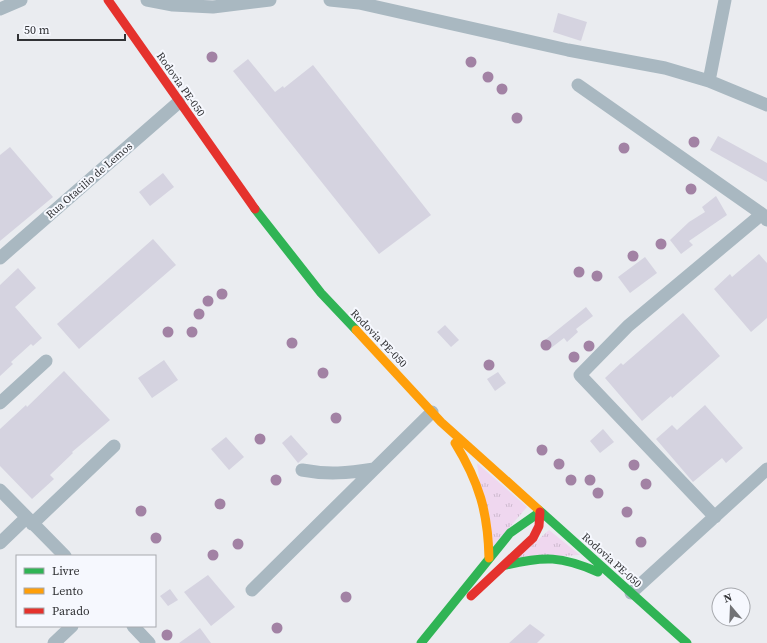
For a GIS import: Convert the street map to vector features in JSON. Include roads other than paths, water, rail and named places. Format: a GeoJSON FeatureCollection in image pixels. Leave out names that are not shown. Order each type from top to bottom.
{"type":"FeatureCollection","features":[{"type":"Feature","properties":{"kind":"main road","name":"Rodovia PE-050"},"geometry":{"type":"LineString","coordinates":[[108,0],[258,215],[321,293],[441,422],[687,643]]}},
{"type":"Feature","properties":{"kind":"main road"},"geometry":{"type":"LineString","coordinates":[[441,422],[465,458],[480,490],[487,517],[489,558]]}},
{"type":"Feature","properties":{"kind":"main road"},"geometry":{"type":"LineString","coordinates":[[421,643],[510,532],[540,512]]}},
{"type":"Feature","properties":{"kind":"main road"},"geometry":{"type":"LineString","coordinates":[[436,626],[506,565],[533,538],[538,526],[540,512]]}},
{"type":"Feature","properties":{"kind":"main road"},"geometry":{"type":"LineString","coordinates":[[506,565],[549,556],[570,560],[619,583]]}},
{"type":"Feature","properties":{"kind":"street"},"geometry":{"type":"LineString","coordinates":[[0,9],[21,0]]}},
{"type":"Feature","properties":{"kind":"street"},"geometry":{"type":"LineString","coordinates":[[147,0],[179,6],[213,6],[270,0]]}},
{"type":"Feature","properties":{"kind":"street"},"geometry":{"type":"LineString","coordinates":[[330,0],[359,3],[568,50],[665,68],[709,80],[767,105]]}},
{"type":"Feature","properties":{"kind":"street"},"geometry":{"type":"LineString","coordinates":[[709,80],[725,0]]}},
{"type":"Feature","properties":{"kind":"street"},"geometry":{"type":"LineString","coordinates":[[578,85],[764,218],[628,326],[580,375],[715,517]]}},
{"type":"Feature","properties":{"kind":"street","name":"Rua Otacilio de Lemos"},"geometry":{"type":"LineString","coordinates":[[0,258],[179,102]]}},
{"type":"Feature","properties":{"kind":"street"},"geometry":{"type":"LineString","coordinates":[[0,403],[46,361]]}},
{"type":"Feature","properties":{"kind":"street"},"geometry":{"type":"LineString","coordinates":[[252,590],[432,412]]}},
{"type":"Feature","properties":{"kind":"street"},"geometry":{"type":"LineString","coordinates":[[0,543],[29,521],[114,446]]}},
{"type":"Feature","properties":{"kind":"street"},"geometry":{"type":"LineString","coordinates":[[302,470],[322,474],[347,473],[374,469]]}},
{"type":"Feature","properties":{"kind":"street"},"geometry":{"type":"LineString","coordinates":[[631,593],[767,469]]}},
{"type":"Feature","properties":{"kind":"street"},"geometry":{"type":"LineString","coordinates":[[0,490],[64,555]]}},
{"type":"Feature","properties":{"kind":"street"},"geometry":{"type":"LineString","coordinates":[[54,643],[71,627]]}},
{"type":"Feature","properties":{"kind":"street"},"geometry":{"type":"LineString","coordinates":[[134,627],[149,643]]}}]}
